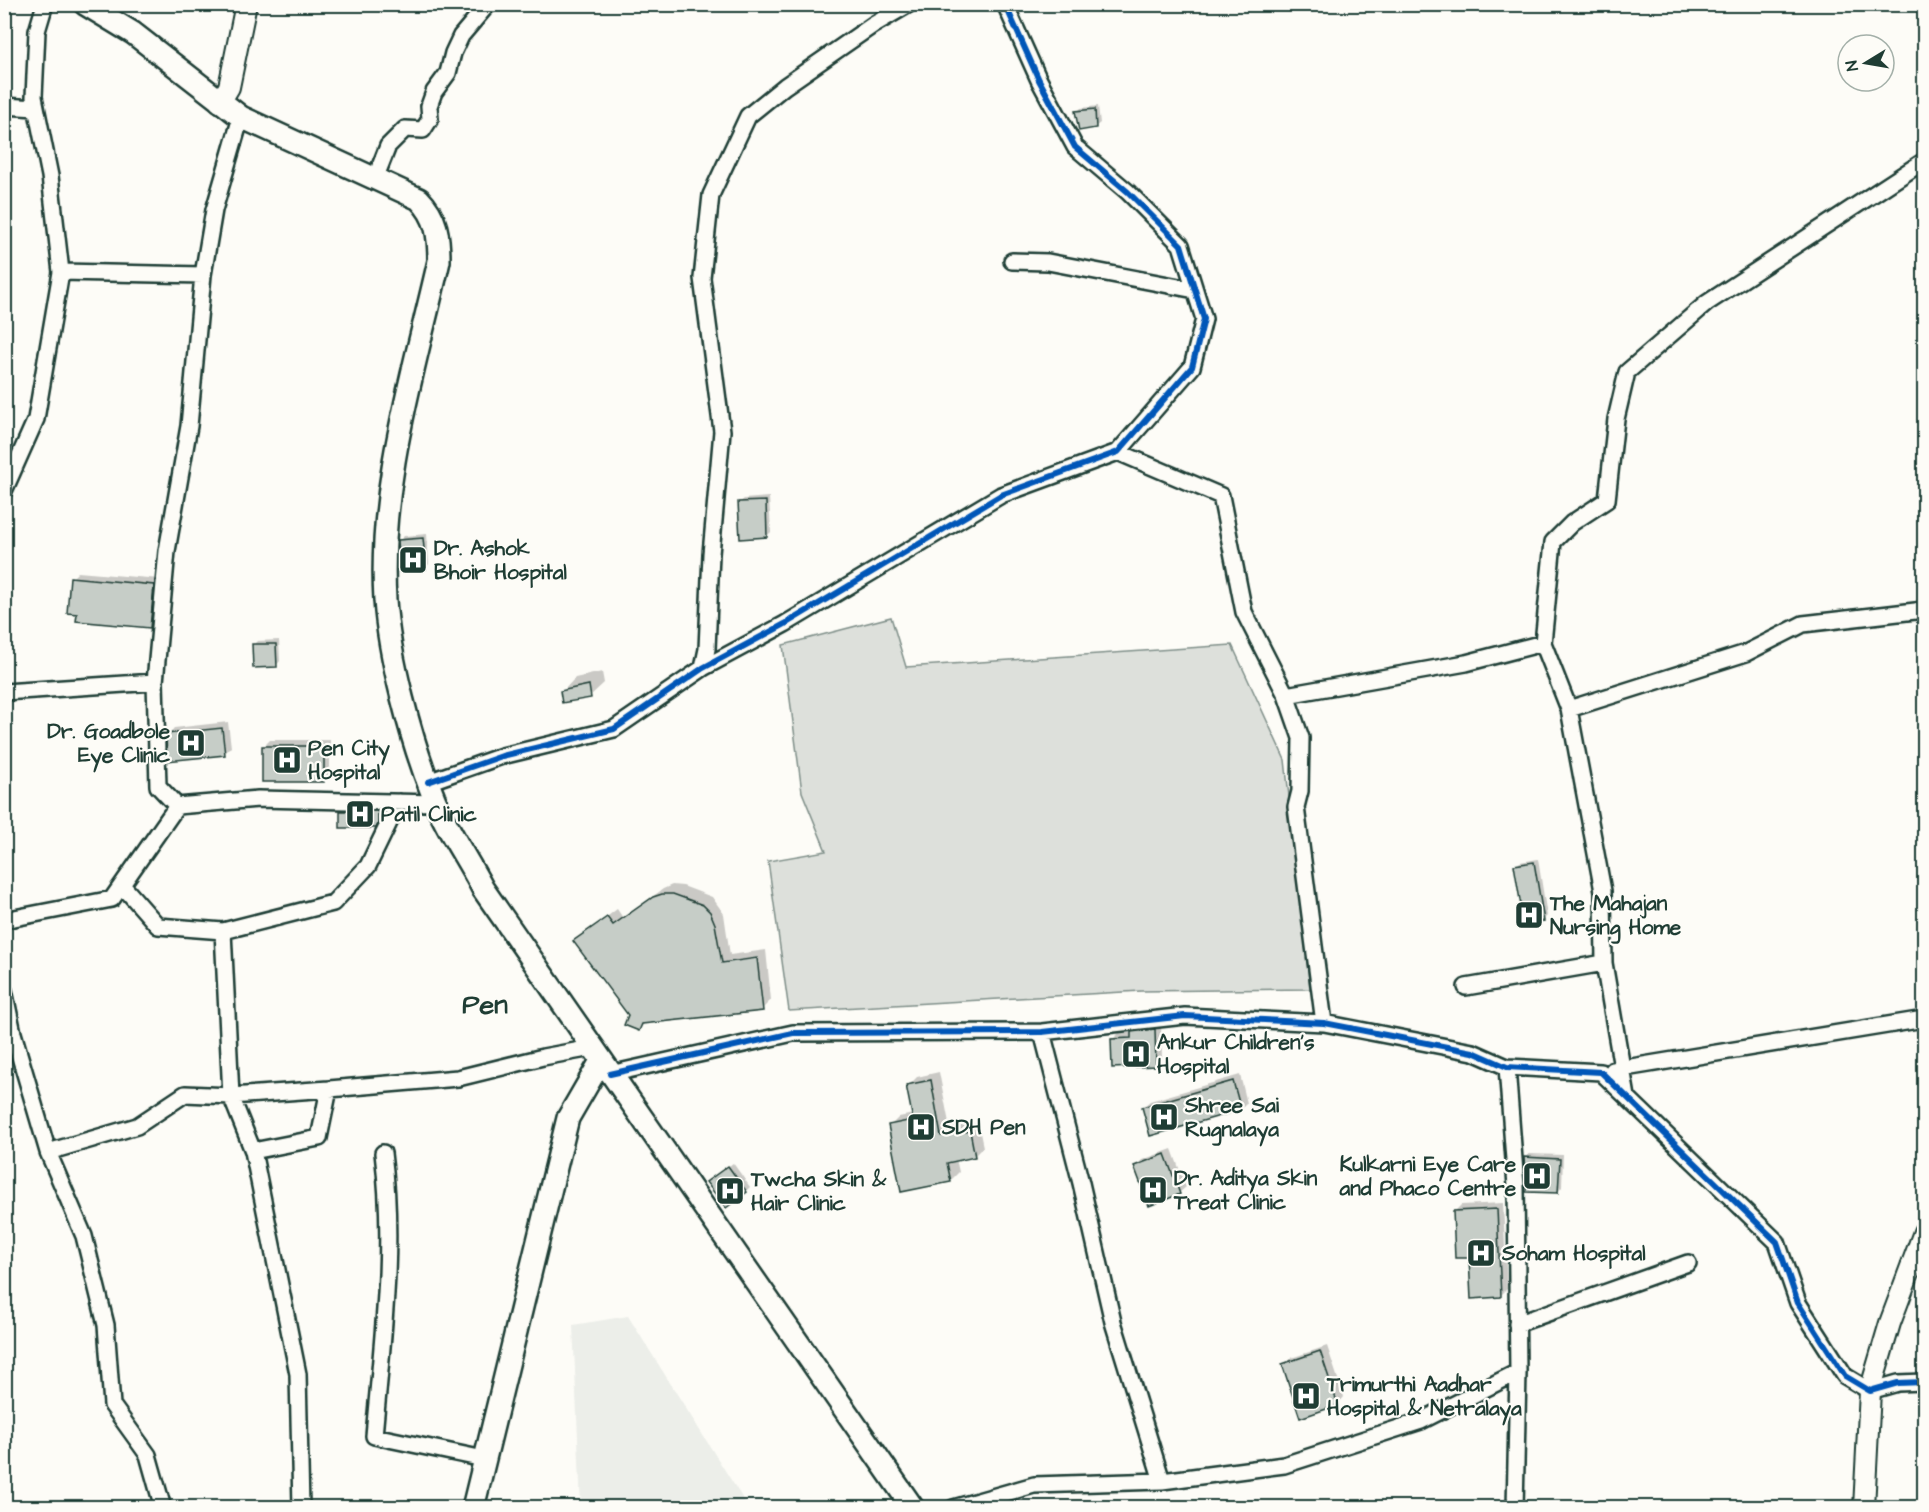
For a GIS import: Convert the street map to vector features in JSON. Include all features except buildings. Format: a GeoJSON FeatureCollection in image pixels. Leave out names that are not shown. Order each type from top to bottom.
{"type":"FeatureCollection","features":[{"type":"Feature","properties":{"kind":"main road"},"geometry":{"type":"LineString","coordinates":[[86,4],[134,33],[241,117],[419,199],[429,209],[438,231],[439,261],[396,448],[387,527],[385,590],[398,682],[428,782],[436,802],[483,889],[912,1508]]}},
{"type":"Feature","properties":{"kind":"main road"},"geometry":{"type":"LineString","coordinates":[[472,1508],[568,1118],[601,1061]]}},
{"type":"Feature","properties":{"kind":"street"},"geometry":{"type":"LineString","coordinates":[[4,491],[36,419],[61,272],[50,176],[34,97],[37,31],[45,4]]}},
{"type":"Feature","properties":{"kind":"street"},"geometry":{"type":"LineString","coordinates":[[220,102],[229,87],[246,4]]}},
{"type":"Feature","properties":{"kind":"street"},"geometry":{"type":"LineString","coordinates":[[375,179],[388,146],[405,129],[423,130],[430,119],[429,106],[434,92],[448,73],[453,53],[461,36],[488,4]]}},
{"type":"Feature","properties":{"kind":"street"},"geometry":{"type":"LineString","coordinates":[[703,668],[707,650],[711,554],[722,430],[702,278],[711,195],[748,116],[785,86],[873,25],[909,4]]}},
{"type":"Feature","properties":{"kind":"street"},"geometry":{"type":"LineString","coordinates":[[428,782],[502,756],[614,729],[703,668],[785,624],[1001,495],[1118,452],[1192,368],[1204,319],[1181,245],[1128,192],[1075,147],[1039,80],[1005,4]]}},
{"type":"Feature","properties":{"kind":"street"},"geometry":{"type":"LineString","coordinates":[[4,106],[36,108]]}},
{"type":"Feature","properties":{"kind":"street"},"geometry":{"type":"LineString","coordinates":[[177,806],[158,786],[155,682],[167,551],[189,426],[203,275],[214,210],[241,117]]}},
{"type":"Feature","properties":{"kind":"street"},"geometry":{"type":"LineString","coordinates":[[1627,1097],[1620,1068],[1617,1030],[1604,963],[1603,891],[1569,709],[1544,643],[1552,542],[1572,523],[1607,500],[1616,419],[1627,372],[1707,303],[1924,161]]}},
{"type":"Feature","properties":{"kind":"street"},"geometry":{"type":"LineString","coordinates":[[1012,261],[1048,262],[1194,290]]}},
{"type":"Feature","properties":{"kind":"street"},"geometry":{"type":"LineString","coordinates":[[61,272],[203,275]]}},
{"type":"Feature","properties":{"kind":"street"},"geometry":{"type":"LineString","coordinates":[[1118,452],[1221,496],[1244,612],[1286,695],[1301,738],[1300,791],[1296,807],[1324,1023]]}},
{"type":"Feature","properties":{"kind":"street"},"geometry":{"type":"LineString","coordinates":[[1569,709],[1746,653],[1803,624],[1924,610]]}},
{"type":"Feature","properties":{"kind":"street"},"geometry":{"type":"LineString","coordinates":[[1286,695],[1466,663],[1544,643]]}},
{"type":"Feature","properties":{"kind":"street"},"geometry":{"type":"LineString","coordinates":[[4,692],[155,682]]}},
{"type":"Feature","properties":{"kind":"street"},"geometry":{"type":"LineString","coordinates":[[177,806],[258,799],[436,802]]}},
{"type":"Feature","properties":{"kind":"street"},"geometry":{"type":"LineString","coordinates":[[122,885],[158,926],[223,930],[333,903],[368,866],[399,802]]}},
{"type":"Feature","properties":{"kind":"street"},"geometry":{"type":"LineString","coordinates":[[4,920],[112,899],[177,806]]}},
{"type":"Feature","properties":{"kind":"street"},"geometry":{"type":"LineString","coordinates":[[223,930],[231,1096],[254,1151],[298,1374],[301,1508]]}},
{"type":"Feature","properties":{"kind":"street"},"geometry":{"type":"LineString","coordinates":[[1466,987],[1604,963]]}},
{"type":"Feature","properties":{"kind":"street"},"geometry":{"type":"LineString","coordinates":[[4,990],[13,1033],[48,1152],[84,1236],[106,1325],[112,1406],[148,1455],[163,1508]]}},
{"type":"Feature","properties":{"kind":"street"},"geometry":{"type":"LineString","coordinates":[[48,1152],[137,1126],[185,1094],[231,1096],[458,1078],[543,1057],[601,1061],[793,1033],[1042,1032],[1185,1016],[1324,1023],[1473,1052],[1507,1067],[1601,1072],[1924,1019]]}},
{"type":"Feature","properties":{"kind":"street"},"geometry":{"type":"LineString","coordinates":[[1042,1032],[1081,1183],[1113,1322],[1162,1481]]}},
{"type":"Feature","properties":{"kind":"street"},"geometry":{"type":"LineString","coordinates":[[1507,1067],[1516,1186],[1518,1372],[1515,1508]]}},
{"type":"Feature","properties":{"kind":"street"},"geometry":{"type":"LineString","coordinates":[[1601,1072],[1778,1242],[1798,1303],[1845,1376],[1870,1391],[1898,1383],[1924,1382]]}},
{"type":"Feature","properties":{"kind":"street"},"geometry":{"type":"LineString","coordinates":[[254,1151],[319,1138],[329,1089]]}},
{"type":"Feature","properties":{"kind":"street"},"geometry":{"type":"LineString","coordinates":[[383,1153],[388,1193],[383,1330],[374,1436],[484,1459]]}},
{"type":"Feature","properties":{"kind":"street"},"geometry":{"type":"LineString","coordinates":[[1864,1508],[1870,1391],[1890,1323],[1924,1232]]}},
{"type":"Feature","properties":{"kind":"street"},"geometry":{"type":"LineString","coordinates":[[1517,1324],[1688,1263]]}},
{"type":"Feature","properties":{"kind":"street"},"geometry":{"type":"LineString","coordinates":[[953,1508],[1034,1485],[1162,1481],[1284,1465],[1421,1421],[1518,1372]]}},
{"type":"Feature","properties":{"kind":"shaded area"},"geometry":{"type":"Polygon","coordinates":[[[891,617],[906,667],[1232,645],[1285,760],[1310,989],[1141,991],[789,1011],[768,861],[826,851],[802,792],[783,645],[891,617]]]}},
{"type":"Feature","properties":{"kind":"shaded area"},"geometry":{"type":"Polygon","coordinates":[[[628,1316],[748,1507],[581,1507],[573,1325],[628,1316]]]}},
{"type":"Feature","properties":{"kind":"cycle path"},"geometry":{"type":"LineString","coordinates":[[428,782],[502,756],[614,729],[703,668],[785,624],[1001,495],[1118,452],[1192,367],[1204,319],[1181,245],[1128,192],[1075,147],[1039,80],[1005,4]]}},
{"type":"Feature","properties":{"kind":"cycle path"},"geometry":{"type":"LineString","coordinates":[[610,1074],[793,1033],[1042,1032],[1185,1016],[1324,1023],[1473,1052],[1507,1067],[1601,1072],[1777,1242],[1798,1303],[1845,1376],[1870,1391],[1898,1383],[1924,1382]]}},
{"type":"Feature","properties":{"kind":"place","name":"Dr. Ashok Bhoir Hospital"},"geometry":{"type":"Point","coordinates":[413,560]}},
{"type":"Feature","properties":{"kind":"place","name":"Dr. Goadbole Eye Clinic"},"geometry":{"type":"Point","coordinates":[191,743]}},
{"type":"Feature","properties":{"kind":"place","name":"Pen City Hospital"},"geometry":{"type":"Point","coordinates":[287,760]}},
{"type":"Feature","properties":{"kind":"place","name":"Patil Clinic"},"geometry":{"type":"Point","coordinates":[360,814]}},
{"type":"Feature","properties":{"kind":"place","name":"The Mahajan Nursing Home"},"geometry":{"type":"Point","coordinates":[1529,915]}},
{"type":"Feature","properties":{"kind":"place","name":"Ankur Children's Hospital"},"geometry":{"type":"Point","coordinates":[1136,1054]}},
{"type":"Feature","properties":{"kind":"place","name":"Shree Sai Rugnalaya"},"geometry":{"type":"Point","coordinates":[1164,1117]}},
{"type":"Feature","properties":{"kind":"place","name":"SDH Pen"},"geometry":{"type":"Point","coordinates":[921,1127]}},
{"type":"Feature","properties":{"kind":"place","name":"Kulkarni Eye Care and Phaco Centre"},"geometry":{"type":"Point","coordinates":[1537,1176]}},
{"type":"Feature","properties":{"kind":"place","name":"Dr. Aditya Skin Treat Clinic"},"geometry":{"type":"Point","coordinates":[1153,1190]}},
{"type":"Feature","properties":{"kind":"place","name":"Twcha Skin & Hair Clinic"},"geometry":{"type":"Point","coordinates":[730,1191]}},
{"type":"Feature","properties":{"kind":"place","name":"Soham Hospital"},"geometry":{"type":"Point","coordinates":[1481,1253]}},
{"type":"Feature","properties":{"kind":"place","name":"Trimurthi Aadhar Hospital & Netralaya"},"geometry":{"type":"Point","coordinates":[1306,1396]}},
{"type":"Feature","properties":{"kind":"district","name":"Pen"},"geometry":{"type":"Point","coordinates":[485,1005]}}]}
